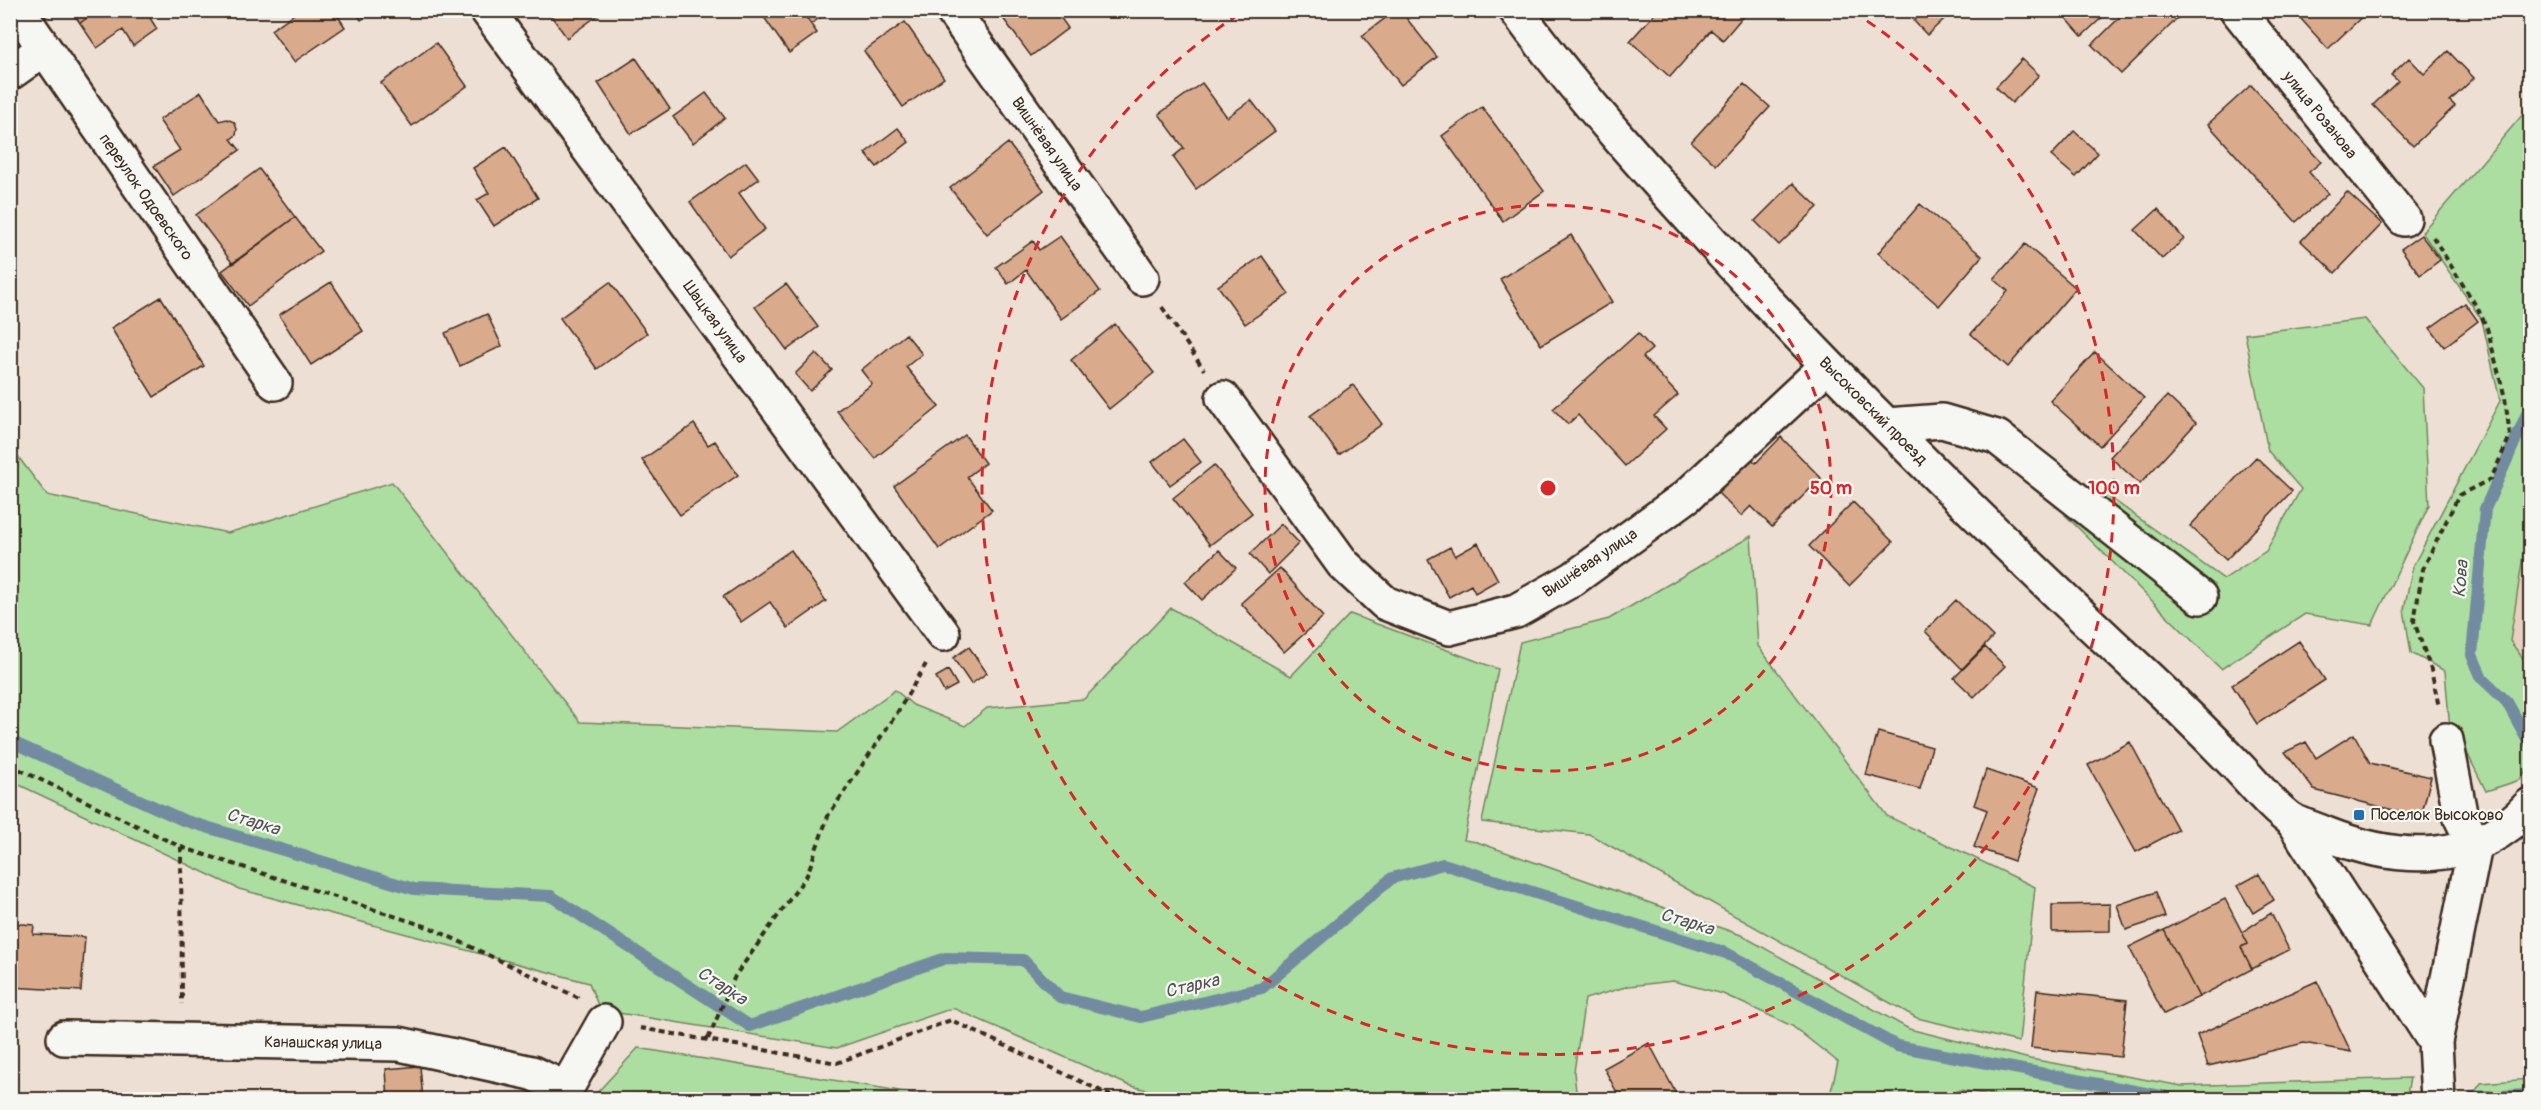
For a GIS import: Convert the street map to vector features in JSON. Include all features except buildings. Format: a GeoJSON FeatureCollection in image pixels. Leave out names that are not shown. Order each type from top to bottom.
{"type":"FeatureCollection","features":[{"type":"Feature","properties":{"kind":"street","name":"переулок Одоевского"},"geometry":{"type":"LineString","coordinates":[[18,10],[275,383]]}},
{"type":"Feature","properties":{"kind":"street","name":"Шацкая улица"},"geometry":{"type":"LineString","coordinates":[[487,10],[943,634]]}},
{"type":"Feature","properties":{"kind":"street","name":"Вишнёвая улица"},"geometry":{"type":"LineString","coordinates":[[952,10],[1142,278]]}},
{"type":"Feature","properties":{"kind":"street","name":"Высоковский проезд"},"geometry":{"type":"LineString","coordinates":[[1516,10],[1552,58],[1656,181],[1827,366],[2292,820]]}},
{"type":"Feature","properties":{"kind":"street","name":"улица Розанова"},"geometry":{"type":"LineString","coordinates":[[2237,10],[2404,219]]}},
{"type":"Feature","properties":{"kind":"street"},"geometry":{"type":"LineString","coordinates":[[10,73],[44,49]]}},
{"type":"Feature","properties":{"kind":"street","name":"Вишнёвая улица"},"geometry":{"type":"LineString","coordinates":[[1223,398],[1343,564],[1384,603],[1449,628],[1516,611],[1573,579],[1687,496],[1827,366]]}},
{"type":"Feature","properties":{"kind":"street"},"geometry":{"type":"LineString","coordinates":[[1887,425],[1942,422],[1997,437],[2200,597]]}},
{"type":"Feature","properties":{"kind":"street"},"geometry":{"type":"LineString","coordinates":[[2438,1100],[2435,1042],[2475,846],[2461,818],[2446,740]]}},
{"type":"Feature","properties":{"kind":"street"},"geometry":{"type":"LineString","coordinates":[[2292,820],[2353,845],[2397,854],[2434,854],[2475,846],[2502,829],[2530,805]]}},
{"type":"Feature","properties":{"kind":"street"},"geometry":{"type":"LineString","coordinates":[[2292,820],[2435,1042]]}},
{"type":"Feature","properties":{"kind":"street"},"geometry":{"type":"LineString","coordinates":[[566,1094],[604,1022]]}},
{"type":"Feature","properties":{"kind":"street","name":"Канашская улица"},"geometry":{"type":"LineString","coordinates":[[64,1038],[399,1044],[532,1073],[566,1094]]}},
{"type":"Feature","properties":{"kind":"path"},"geometry":{"type":"LineString","coordinates":[[2404,219],[2426,228],[2478,309],[2487,328],[2505,398],[2510,436],[2491,479],[2459,495],[2423,569],[2414,621],[2431,670],[2446,740]]}},
{"type":"Feature","properties":{"kind":"path"},"geometry":{"type":"LineString","coordinates":[[1142,278],[1223,398]]}},
{"type":"Feature","properties":{"kind":"path"},"geometry":{"type":"LineString","coordinates":[[708,1039],[735,976],[807,875],[828,816],[897,713],[943,634]]}},
{"type":"Feature","properties":{"kind":"path"},"geometry":{"type":"LineString","coordinates":[[10,765],[181,847],[431,928],[578,996],[604,1022],[837,1063],[951,1020],[1120,1100]]}},
{"type":"Feature","properties":{"kind":"path"},"geometry":{"type":"LineString","coordinates":[[181,847],[182,1040]]}},
{"type":"Feature","properties":{"kind":"shaded area"},"geometry":{"type":"Polygon","coordinates":[[[2530,533],[2530,668],[2510,641],[2524,549],[2530,533]]]}},
{"type":"Feature","properties":{"kind":"green space"},"geometry":{"type":"Polygon","coordinates":[[[2530,106],[2530,533],[2524,549],[2510,641],[2530,668],[2530,765],[2520,780],[2486,791],[2464,747],[2450,730],[2445,671],[2411,653],[2404,609],[2413,566],[2500,401],[2482,320],[2422,232],[2530,106]]]}},
{"type":"Feature","properties":{"kind":"green space"},"geometry":{"type":"Polygon","coordinates":[[[2365,319],[2423,388],[2429,505],[2372,625],[2305,614],[2221,669],[2065,515],[2105,494],[2224,579],[2266,551],[2301,489],[2268,451],[2245,334],[2365,319]]]}},
{"type":"Feature","properties":{"kind":"green space"},"geometry":{"type":"Polygon","coordinates":[[[10,446],[47,495],[228,533],[392,482],[580,722],[837,732],[895,690],[913,705],[965,726],[987,708],[1084,699],[1171,608],[1291,676],[1350,614],[1498,669],[1464,840],[1477,842],[1741,935],[1909,1029],[2030,1059],[2182,1086],[2410,1078],[2406,1099],[2023,1100],[1960,1090],[1942,1099],[1829,1099],[1838,1062],[1792,1026],[1723,994],[1673,981],[1629,986],[1585,999],[1574,1072],[1577,1100],[1180,1099],[1128,1085],[953,1008],[837,1048],[600,1010],[589,983],[239,889],[11,781],[10,446]]]}},
{"type":"Feature","properties":{"kind":"green space"},"geometry":{"type":"Polygon","coordinates":[[[1751,536],[1758,646],[1887,816],[2035,887],[2019,1042],[1917,1018],[1589,834],[1482,822],[1520,642],[1609,619],[1751,536]]]}},
{"type":"Feature","properties":{"kind":"green space"},"geometry":{"type":"Polygon","coordinates":[[[638,1048],[948,1099],[594,1100],[594,1096],[638,1048]]]}},
{"type":"Feature","properties":{"kind":"green space"},"geometry":{"type":"Polygon","coordinates":[[[2530,1079],[2530,1099],[2470,1099],[2481,1083],[2530,1079]]]}},
{"type":"Feature","properties":{"kind":"waterway","name":"Кова"},"geometry":{"type":"LineString","coordinates":[[2530,407],[2485,509],[2472,655],[2482,678],[2507,702],[2530,744]]}},
{"type":"Feature","properties":{"kind":"waterway","name":"Старка"},"geometry":{"type":"LineString","coordinates":[[10,741],[183,820],[414,889],[551,896],[750,1026],[946,958],[1023,960],[1060,997],[1141,1017],[1262,988],[1392,878],[1443,864],[1726,953],[1897,1046],[2177,1099],[2393,1097]]}},
{"type":"Feature","properties":{"kind":"waterway","name":"Старка"},"geometry":{"type":"LineString","coordinates":[[2472,1097],[2530,1095]]}},
{"type":"Feature","properties":{"kind":"place","name":"Поселок Высоково"},"geometry":{"type":"Point","coordinates":[2359,815]}}]}
